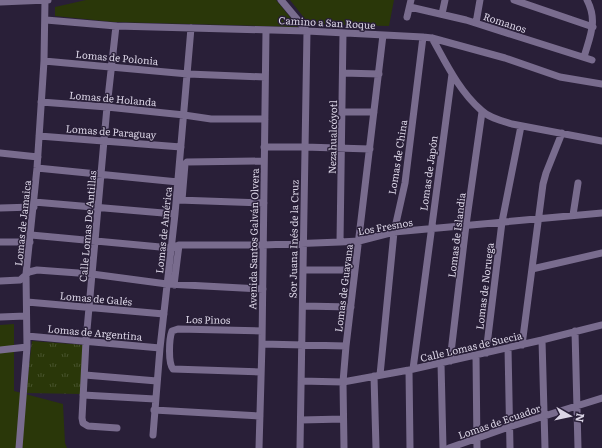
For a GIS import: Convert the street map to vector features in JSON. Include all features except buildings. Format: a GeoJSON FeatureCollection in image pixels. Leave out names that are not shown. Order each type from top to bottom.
{"type":"FeatureCollection","features":[{"type":"Feature","properties":{"kind":"street"},"geometry":{"type":"LineString","coordinates":[[0,2],[46,0]]}},
{"type":"Feature","properties":{"kind":"street","name":"Lomas de Jamaica"},"geometry":{"type":"LineString","coordinates":[[19,448],[27,347],[26,274],[38,157],[46,0]]}},
{"type":"Feature","properties":{"kind":"street"},"geometry":{"type":"LineString","coordinates":[[281,0],[307,31]]}},
{"type":"Feature","properties":{"kind":"street"},"geometry":{"type":"LineString","coordinates":[[442,14],[445,0]]}},
{"type":"Feature","properties":{"kind":"street"},"geometry":{"type":"LineString","coordinates":[[476,23],[480,0]]}},
{"type":"Feature","properties":{"kind":"street"},"geometry":{"type":"LineString","coordinates":[[514,0],[536,3],[593,27]]}},
{"type":"Feature","properties":{"kind":"street"},"geometry":{"type":"LineString","coordinates":[[584,57],[593,27],[592,14],[587,0]]}},
{"type":"Feature","properties":{"kind":"street"},"geometry":{"type":"LineString","coordinates":[[407,17],[411,3]]}},
{"type":"Feature","properties":{"kind":"street","name":"Romanos"},"geometry":{"type":"LineString","coordinates":[[411,3],[592,60]]}},
{"type":"Feature","properties":{"kind":"street","name":"Camino a San Roque"},"geometry":{"type":"LineString","coordinates":[[46,20],[116,26],[307,31],[432,38],[505,58],[560,77],[602,84]]}},
{"type":"Feature","properties":{"kind":"street","name":"Calle Lomas De Antillas"},"geometry":{"type":"LineString","coordinates":[[116,26],[107,107],[86,341],[82,418],[83,423],[88,426],[117,428]]}},
{"type":"Feature","properties":{"kind":"street","name":"Lomas de América"},"geometry":{"type":"LineString","coordinates":[[153,434],[155,399],[164,314],[171,284],[171,248],[175,214],[179,200],[178,182],[191,28]]}},
{"type":"Feature","properties":{"kind":"street","name":"Avenida Santos Galván Olvera"},"geometry":{"type":"LineString","coordinates":[[259,448],[262,344],[266,30]]}},
{"type":"Feature","properties":{"kind":"street","name":"Sor Juana Inés de la Cruz"},"geometry":{"type":"LineString","coordinates":[[300,448],[307,31]]}},
{"type":"Feature","properties":{"kind":"street","name":"Nezahualcóyotl"},"geometry":{"type":"LineString","coordinates":[[340,242],[343,33]]}},
{"type":"Feature","properties":{"kind":"street","name":"Lomas de Guayana"},"geometry":{"type":"LineString","coordinates":[[344,448],[343,382],[346,346],[383,35]]}},
{"type":"Feature","properties":{"kind":"street","name":"Lomas de China"},"geometry":{"type":"LineString","coordinates":[[376,448],[377,376],[394,232],[406,183],[423,37]]}},
{"type":"Feature","properties":{"kind":"street"},"geometry":{"type":"LineString","coordinates":[[432,38],[452,74],[470,99],[482,112],[501,121],[521,126],[602,141]]}},
{"type":"Feature","properties":{"kind":"street","name":"Lomas de Polonia"},"geometry":{"type":"LineString","coordinates":[[44,61],[188,74],[265,77]]}},
{"type":"Feature","properties":{"kind":"street"},"geometry":{"type":"LineString","coordinates":[[343,73],[379,74]]}},
{"type":"Feature","properties":{"kind":"street","name":"Lomas de Japón"},"geometry":{"type":"LineString","coordinates":[[410,448],[411,370],[452,74]]}},
{"type":"Feature","properties":{"kind":"street","name":"Lomas de Holanda"},"geometry":{"type":"LineString","coordinates":[[41,102],[107,107],[210,119],[265,118]]}},
{"type":"Feature","properties":{"kind":"street"},"geometry":{"type":"LineString","coordinates":[[342,112],[374,112]]}},
{"type":"Feature","properties":{"kind":"street","name":"Lomas de Islandia"},"geometry":{"type":"LineString","coordinates":[[450,361],[466,226],[482,112]]}},
{"type":"Feature","properties":{"kind":"street","name":"Lomas de Noruega"},"geometry":{"type":"LineString","coordinates":[[486,353],[502,222],[521,126]]}},
{"type":"Feature","properties":{"kind":"street"},"geometry":{"type":"LineString","coordinates":[[522,345],[543,184],[562,133]]}},
{"type":"Feature","properties":{"kind":"street","name":"Lomas de Paraguay"},"geometry":{"type":"LineString","coordinates":[[39,136],[181,147]]}},
{"type":"Feature","properties":{"kind":"street"},"geometry":{"type":"LineString","coordinates":[[264,147],[370,149]]}},
{"type":"Feature","properties":{"kind":"street"},"geometry":{"type":"LineString","coordinates":[[0,153],[38,157]]}},
{"type":"Feature","properties":{"kind":"street"},"geometry":{"type":"LineString","coordinates":[[264,161],[188,161],[185,164],[179,200],[264,202]]}},
{"type":"Feature","properties":{"kind":"street"},"geometry":{"type":"LineString","coordinates":[[37,168],[178,182]]}},
{"type":"Feature","properties":{"kind":"street"},"geometry":{"type":"LineString","coordinates":[[573,215],[578,183]]}},
{"type":"Feature","properties":{"kind":"street"},"geometry":{"type":"LineString","coordinates":[[0,208],[34,204],[99,207],[175,214]]}},
{"type":"Feature","properties":{"kind":"street","name":"Los Fresnos"},"geometry":{"type":"LineString","coordinates":[[171,248],[179,245],[263,245],[359,241],[394,232],[602,213]]}},
{"type":"Feature","properties":{"kind":"street"},"geometry":{"type":"LineString","coordinates":[[0,242],[30,238],[96,241],[171,248]]}},
{"type":"Feature","properties":{"kind":"street"},"geometry":{"type":"LineString","coordinates":[[171,284],[179,245]]}},
{"type":"Feature","properties":{"kind":"street"},"geometry":{"type":"LineString","coordinates":[[532,269],[602,253]]}},
{"type":"Feature","properties":{"kind":"street"},"geometry":{"type":"LineString","coordinates":[[0,281],[20,280],[26,274],[37,270],[92,274],[171,284],[262,288]]}},
{"type":"Feature","properties":{"kind":"street"},"geometry":{"type":"LineString","coordinates":[[303,270],[355,270]]}},
{"type":"Feature","properties":{"kind":"street","name":"Lomas de Galés"},"geometry":{"type":"LineString","coordinates":[[27,302],[164,314]]}},
{"type":"Feature","properties":{"kind":"street"},"geometry":{"type":"LineString","coordinates":[[303,306],[351,307]]}},
{"type":"Feature","properties":{"kind":"street"},"geometry":{"type":"LineString","coordinates":[[0,317],[26,316]]}},
{"type":"Feature","properties":{"kind":"street","name":"Calle Lomas de Suecia"},"geometry":{"type":"LineString","coordinates":[[301,381],[343,382],[411,370],[602,325]]}},
{"type":"Feature","properties":{"kind":"street","name":"Los Pinos"},"geometry":{"type":"LineString","coordinates":[[260,372],[173,370],[170,364],[170,336],[174,330],[178,329],[262,330]]}},
{"type":"Feature","properties":{"kind":"street"},"geometry":{"type":"LineString","coordinates":[[575,331],[578,448]]}},
{"type":"Feature","properties":{"kind":"street","name":"Lomas de Argentina"},"geometry":{"type":"LineString","coordinates":[[27,336],[160,348]]}},
{"type":"Feature","properties":{"kind":"street"},"geometry":{"type":"LineString","coordinates":[[542,340],[545,448]]}},
{"type":"Feature","properties":{"kind":"street"},"geometry":{"type":"LineString","coordinates":[[262,344],[346,346]]}},
{"type":"Feature","properties":{"kind":"street"},"geometry":{"type":"LineString","coordinates":[[0,350],[27,347]]}},
{"type":"Feature","properties":{"kind":"street"},"geometry":{"type":"LineString","coordinates":[[508,348],[510,448]]}},
{"type":"Feature","properties":{"kind":"street"},"geometry":{"type":"LineString","coordinates":[[476,355],[477,448]]}},
{"type":"Feature","properties":{"kind":"street"},"geometry":{"type":"LineString","coordinates":[[441,363],[443,448]]}},
{"type":"Feature","properties":{"kind":"street"},"geometry":{"type":"LineString","coordinates":[[85,375],[157,381]]}},
{"type":"Feature","properties":{"kind":"street"},"geometry":{"type":"LineString","coordinates":[[84,395],[155,399]]}},
{"type":"Feature","properties":{"kind":"street","name":"Lomas de Ecuador"},"geometry":{"type":"LineString","coordinates":[[449,448],[509,427],[602,398]]}},
{"type":"Feature","properties":{"kind":"street"},"geometry":{"type":"LineString","coordinates":[[154,410],[260,416]]}},
{"type":"Feature","properties":{"kind":"street"},"geometry":{"type":"LineString","coordinates":[[301,420],[343,419]]}},
{"type":"Feature","properties":{"kind":"green space"},"geometry":{"type":"Polygon","coordinates":[[[86,0],[276,0],[298,27],[114,22],[55,16],[55,7],[86,0]]]}},
{"type":"Feature","properties":{"kind":"green space"},"geometry":{"type":"Polygon","coordinates":[[[290,0],[394,0],[389,26],[309,24],[290,0]]]}},
{"type":"Feature","properties":{"kind":"green space"},"geometry":{"type":"Polygon","coordinates":[[[14,324],[14,391],[63,404],[65,443],[67,448],[0,448],[0,325],[14,324]]]}},
{"type":"Feature","properties":{"kind":"green space"},"geometry":{"type":"Polygon","coordinates":[[[32,341],[84,345],[82,394],[26,393],[32,341]]]}}]}
